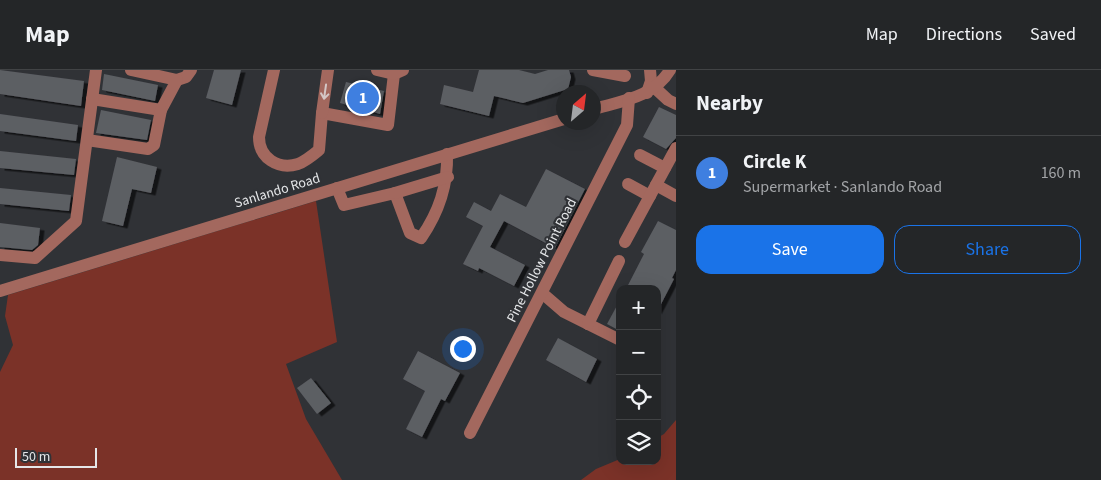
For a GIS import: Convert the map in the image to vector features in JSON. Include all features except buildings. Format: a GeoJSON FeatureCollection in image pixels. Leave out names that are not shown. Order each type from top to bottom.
{"type":"FeatureCollection","features":[{"type":"Feature","properties":{"kind":"street"},"geometry":{"type":"LineString","coordinates":[[0,255],[35,258],[76,221],[96,70]]}},
{"type":"Feature","properties":{"kind":"street"},"geometry":{"type":"LineString","coordinates":[[131,70],[177,80],[186,77],[191,70]]}},
{"type":"Feature","properties":{"kind":"street"},"geometry":{"type":"LineString","coordinates":[[274,70],[259,137],[262,153],[273,163],[288,165],[299,164],[319,150],[328,70]]}},
{"type":"Feature","properties":{"kind":"street"},"geometry":{"type":"LineString","coordinates":[[322,113],[388,125],[399,72],[377,70]]}},
{"type":"Feature","properties":{"kind":"street"},"geometry":{"type":"LineString","coordinates":[[593,70],[625,76]]}},
{"type":"Feature","properties":{"kind":"street"},"geometry":{"type":"LineString","coordinates":[[650,70],[651,90]]}},
{"type":"Feature","properties":{"kind":"street"},"geometry":{"type":"LineString","coordinates":[[601,107],[651,90],[670,70]]}},
{"type":"Feature","properties":{"kind":"street"},"geometry":{"type":"LineString","coordinates":[[87,140],[148,149],[154,145],[161,110],[177,80]]}},
{"type":"Feature","properties":{"kind":"street"},"geometry":{"type":"LineString","coordinates":[[651,90],[676,104]]}},
{"type":"Feature","properties":{"kind":"street"},"geometry":{"type":"LineString","coordinates":[[92,98],[161,110]]}},
{"type":"Feature","properties":{"kind":"street","name":"Pine Hollow Point Road"},"geometry":{"type":"LineString","coordinates":[[470,433],[627,125],[629,98]]}},
{"type":"Feature","properties":{"kind":"street","name":"Sanlando Road"},"geometry":{"type":"LineString","coordinates":[[0,291],[556,121]]}},
{"type":"Feature","properties":{"kind":"street"},"geometry":{"type":"LineString","coordinates":[[625,242],[676,148]]}},
{"type":"Feature","properties":{"kind":"street"},"geometry":{"type":"LineString","coordinates":[[395,193],[410,232],[421,238],[435,216],[448,177],[447,154]]}},
{"type":"Feature","properties":{"kind":"street"},"geometry":{"type":"LineString","coordinates":[[640,155],[665,168]]}},
{"type":"Feature","properties":{"kind":"street"},"geometry":{"type":"LineString","coordinates":[[337,188],[344,205],[395,193],[448,177]]}},
{"type":"Feature","properties":{"kind":"street"},"geometry":{"type":"LineString","coordinates":[[628,184],[676,196]]}},
{"type":"Feature","properties":{"kind":"street"},"geometry":{"type":"LineString","coordinates":[[588,324],[619,261]]}},
{"type":"Feature","properties":{"kind":"street"},"geometry":{"type":"LineString","coordinates":[[542,293],[564,312],[616,338]]}},
{"type":"Feature","properties":{"kind":"shaded area"},"geometry":{"type":"Polygon","coordinates":[[[316,201],[337,342],[286,364],[306,419],[342,480],[0,480],[0,372],[13,345],[5,316],[8,295],[316,201]]]}},
{"type":"Feature","properties":{"kind":"shaded area"},"geometry":{"type":"Polygon","coordinates":[[[676,420],[676,480],[581,480],[596,469],[616,461],[616,465],[661,465],[661,436],[676,420]]]}},
{"type":"Feature","properties":{"kind":"place","name":"Circle K"},"geometry":{"type":"Point","coordinates":[363,98]}}]}
